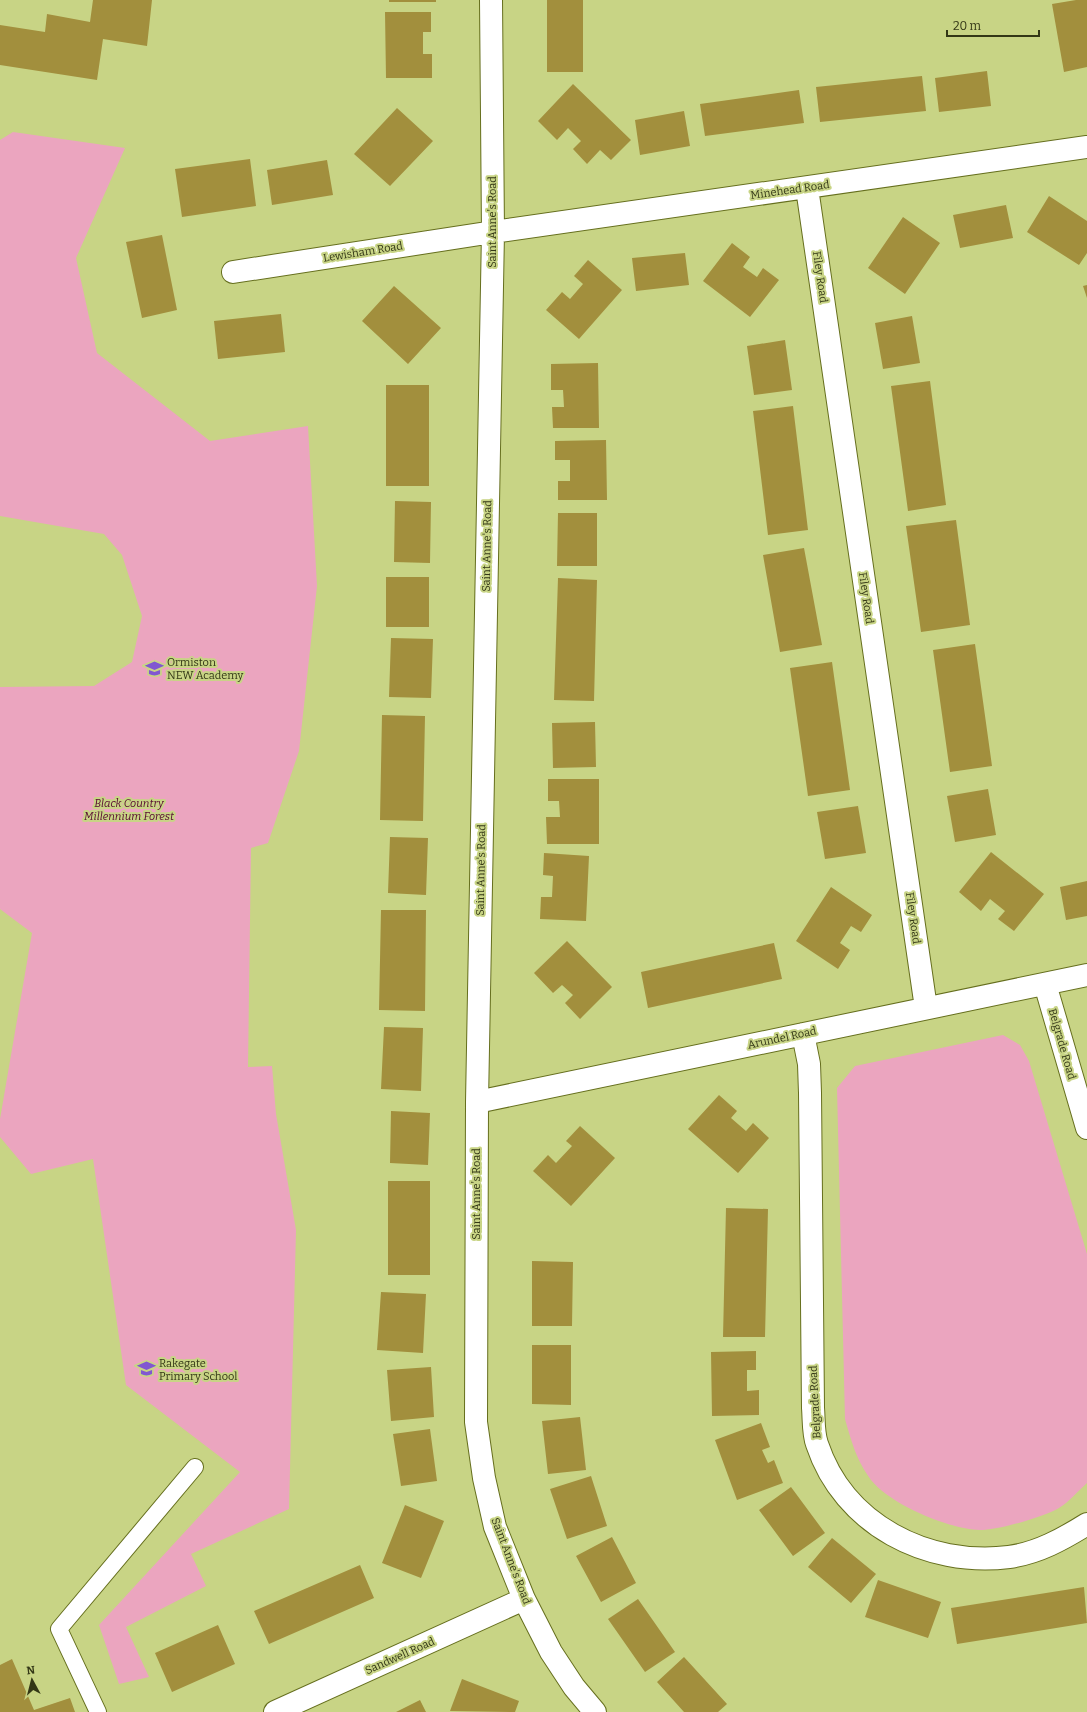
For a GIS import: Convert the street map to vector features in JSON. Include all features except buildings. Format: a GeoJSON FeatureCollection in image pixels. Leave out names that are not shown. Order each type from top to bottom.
{"type":"FeatureCollection","features":[{"type":"Feature","properties":{"kind":"street","name":"Saint Anne's Road"},"geometry":{"type":"LineString","coordinates":[[491,0],[492,232],[477,1102],[476,1422],[484,1478],[495,1527],[524,1599],[551,1652],[574,1687],[595,1712]]}},
{"type":"Feature","properties":{"kind":"street","name":"Minehead Road"},"geometry":{"type":"LineString","coordinates":[[492,232],[1087,147]]}},
{"type":"Feature","properties":{"kind":"street","name":"Filey Road"},"geometry":{"type":"LineString","coordinates":[[807,188],[926,1008]]}},
{"type":"Feature","properties":{"kind":"street","name":"Lewisham Road"},"geometry":{"type":"LineString","coordinates":[[233,272],[492,232]]}},
{"type":"Feature","properties":{"kind":"street","name":"Arundel Road"},"geometry":{"type":"LineString","coordinates":[[477,1102],[1087,975]]}},
{"type":"Feature","properties":{"kind":"street","name":"Belgrade Road"},"geometry":{"type":"LineString","coordinates":[[1045,984],[1087,1128]]}},
{"type":"Feature","properties":{"kind":"street","name":"Belgrade Road"},"geometry":{"type":"LineString","coordinates":[[803,1034],[809,1064],[810,1093],[813,1408],[816,1442],[827,1468],[844,1495],[877,1525],[898,1540],[928,1551],[968,1559],[1010,1556],[1056,1543],[1087,1524]]}},
{"type":"Feature","properties":{"kind":"street","name":"Sandwell Road"},"geometry":{"type":"LineString","coordinates":[[276,1712],[524,1599]]}},
{"type":"Feature","properties":{"kind":"lane"},"geometry":{"type":"LineString","coordinates":[[98,1712],[59,1629],[195,1467]]}},
{"type":"Feature","properties":{"kind":"green space","name":"Black Country Millennium Forest"},"geometry":{"type":"Polygon","coordinates":[[[13,132],[125,148],[76,258],[97,353],[210,441],[308,426],[317,586],[299,751],[268,843],[251,848],[248,1067],[272,1066],[276,1114],[296,1230],[289,1509],[191,1554],[206,1586],[126,1627],[149,1677],[119,1684],[99,1625],[240,1472],[126,1385],[93,1159],[31,1174],[0,1137],[0,1119],[32,933],[0,909],[0,687],[94,686],[132,662],[142,616],[122,555],[104,534],[0,516],[0,140],[13,132]]]}},
{"type":"Feature","properties":{"kind":"green space"},"geometry":{"type":"Polygon","coordinates":[[[1003,1035],[1020,1045],[1029,1061],[1087,1254],[1087,1483],[1066,1503],[1052,1512],[1009,1525],[980,1530],[967,1529],[937,1520],[906,1507],[892,1498],[871,1480],[858,1458],[852,1443],[845,1419],[837,1088],[855,1066],[1003,1035]]]}},
{"type":"Feature","properties":{"kind":"place","name":"Ormiston NEW Academy"},"geometry":{"type":"Point","coordinates":[154,668]}},
{"type":"Feature","properties":{"kind":"place","name":"Rakegate Primary School"},"geometry":{"type":"Point","coordinates":[146,1369]}}]}
